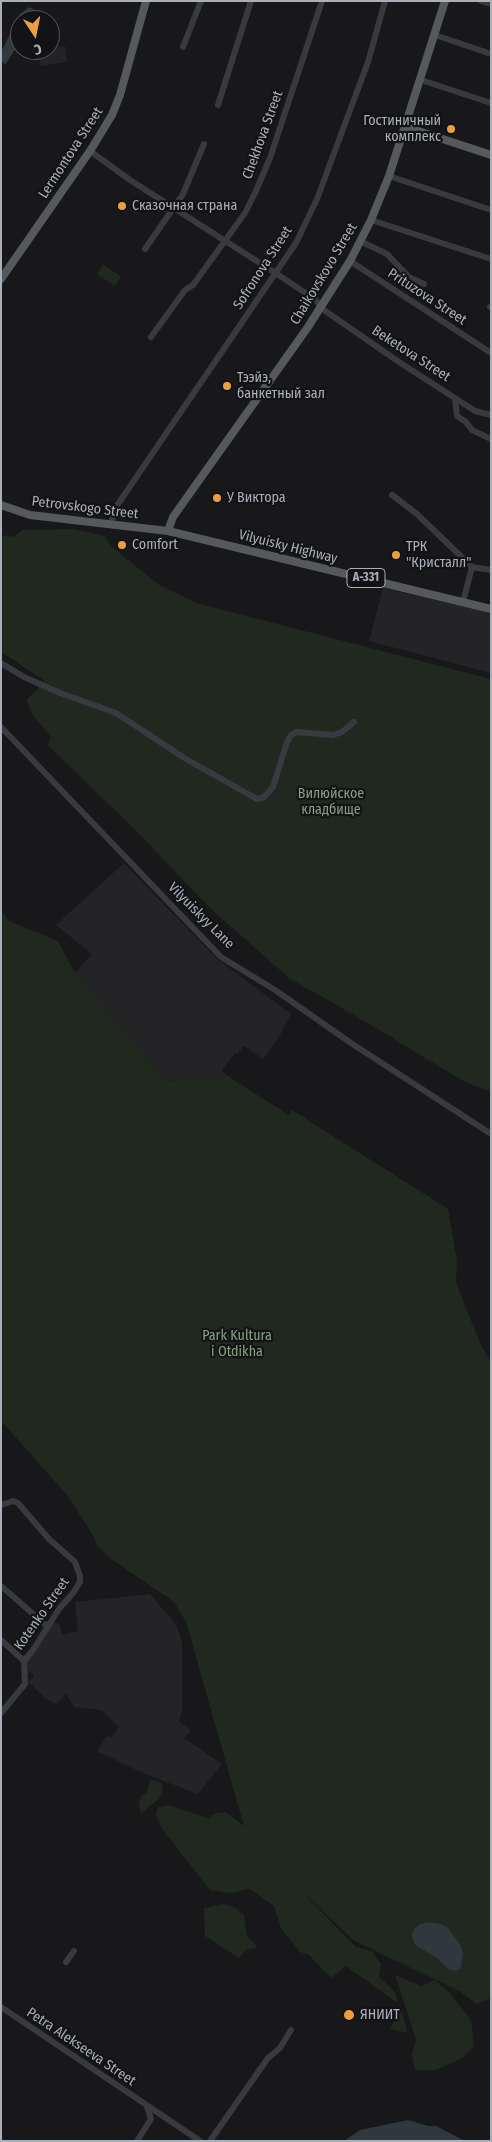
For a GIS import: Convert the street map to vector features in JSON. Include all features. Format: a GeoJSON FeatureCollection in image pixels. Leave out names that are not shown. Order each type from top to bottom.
{"type":"FeatureCollection","features":[{"type":"Feature","properties":{"kind":"main road","name":"Lermontova Street"},"geometry":{"type":"LineString","coordinates":[[1,279],[90,151],[112,115],[120,95],[146,1]]}},
{"type":"Feature","properties":{"kind":"main road","name":"Chaikovskovo Street"},"geometry":{"type":"LineString","coordinates":[[168,531],[172,517],[321,308],[350,261],[371,220],[389,176],[445,1]]}},
{"type":"Feature","properties":{"kind":"main road"},"geometry":{"type":"LineString","coordinates":[[406,127],[491,155]]}},
{"type":"Feature","properties":{"kind":"main road","name":"Petrovskogo Street"},"geometry":{"type":"LineString","coordinates":[[1,505],[30,515],[168,531]]}},
{"type":"Feature","properties":{"kind":"main road","name":"Vilyuisky Highway"},"geometry":{"type":"LineString","coordinates":[[168,531],[491,608]]}},
{"type":"Feature","properties":{"kind":"street"},"geometry":{"type":"LineString","coordinates":[[183,47],[201,1]]}},
{"type":"Feature","properties":{"kind":"street"},"geometry":{"type":"LineString","coordinates":[[218,105],[251,1]]}},
{"type":"Feature","properties":{"kind":"street","name":"Chekhova Street"},"geometry":{"type":"LineString","coordinates":[[151,337],[185,290],[193,285],[245,213],[270,158],[322,1]]}},
{"type":"Feature","properties":{"kind":"street","name":"Sofronova Street"},"geometry":{"type":"LineString","coordinates":[[111,523],[116,507],[277,274],[296,243],[318,199],[368,62],[385,1]]}},
{"type":"Feature","properties":{"kind":"street"},"geometry":{"type":"LineString","coordinates":[[481,1],[491,4]]}},
{"type":"Feature","properties":{"kind":"street"},"geometry":{"type":"LineString","coordinates":[[434,35],[491,54]]}},
{"type":"Feature","properties":{"kind":"street"},"geometry":{"type":"LineString","coordinates":[[420,80],[491,102]]}},
{"type":"Feature","properties":{"kind":"street"},"geometry":{"type":"LineString","coordinates":[[145,249],[175,208],[198,161],[204,144]]}},
{"type":"Feature","properties":{"kind":"street","name":"Beketova Street"},"geometry":{"type":"LineString","coordinates":[[90,151],[130,180],[225,239],[316,300],[321,308],[455,398],[475,411],[491,415]]}},
{"type":"Feature","properties":{"kind":"street"},"geometry":{"type":"LineString","coordinates":[[389,176],[491,210]]}},
{"type":"Feature","properties":{"kind":"street"},"geometry":{"type":"LineString","coordinates":[[371,220],[491,259]]}},
{"type":"Feature","properties":{"kind":"street"},"geometry":{"type":"LineString","coordinates":[[360,241],[388,254],[409,278],[424,284]]}},
{"type":"Feature","properties":{"kind":"street","name":"Prituzova Street"},"geometry":{"type":"LineString","coordinates":[[350,261],[491,353]]}},
{"type":"Feature","properties":{"kind":"street"},"geometry":{"type":"LineString","coordinates":[[455,398],[457,416],[466,422],[472,430],[491,439]]}},
{"type":"Feature","properties":{"kind":"street"},"geometry":{"type":"LineString","coordinates":[[392,495],[418,514],[472,567],[491,570]]}},
{"type":"Feature","properties":{"kind":"street"},"geometry":{"type":"LineString","coordinates":[[463,602],[472,567]]}},
{"type":"Feature","properties":{"kind":"street"},"geometry":{"type":"LineString","coordinates":[[1,663],[60,693],[116,713],[186,759],[257,799],[264,797],[273,787],[286,742],[291,734],[297,732],[333,735],[342,732],[354,722]]}},
{"type":"Feature","properties":{"kind":"street","name":"Vilyuiskyy Lane"},"geometry":{"type":"LineString","coordinates":[[1,727],[221,957],[275,990],[351,1043],[491,1134]]}},
{"type":"Feature","properties":{"kind":"street","name":"Kotenko Street"},"geometry":{"type":"LineString","coordinates":[[1,1505],[13,1502],[18,1503],[49,1539],[75,1562],[79,1570],[80,1582],[24,1661],[25,1684],[1,1713]]}},
{"type":"Feature","properties":{"kind":"street"},"geometry":{"type":"LineString","coordinates":[[1,1586],[48,1627]]}},
{"type":"Feature","properties":{"kind":"street"},"geometry":{"type":"LineString","coordinates":[[1,1640],[24,1661]]}},
{"type":"Feature","properties":{"kind":"street"},"geometry":{"type":"LineString","coordinates":[[66,1962],[74,1951]]}},
{"type":"Feature","properties":{"kind":"street","name":"Petra Alekseeva Street"},"geometry":{"type":"LineString","coordinates":[[1,2007],[200,2141]]}},
{"type":"Feature","properties":{"kind":"street"},"geometry":{"type":"LineString","coordinates":[[210,2141],[268,2058],[280,2048],[291,2030]]}},
{"type":"Feature","properties":{"kind":"street"},"geometry":{"type":"LineString","coordinates":[[137,2141],[149,2123],[151,2115],[147,2107]]}},
{"type":"Feature","properties":{"kind":"street"},"geometry":{"type":"LineString","coordinates":[[149,2123],[165,2118]]}},
{"type":"Feature","properties":{"kind":"shaded area"},"geometry":{"type":"Polygon","coordinates":[[[10,34],[10,57],[5,65],[3,62],[1,63],[1,52],[10,34]]]}},
{"type":"Feature","properties":{"kind":"shaded area"},"geometry":{"type":"Polygon","coordinates":[[[65,46],[67,62],[40,66],[40,60],[60,60],[60,47],[65,46]]]}},
{"type":"Feature","properties":{"kind":"shaded area"},"geometry":{"type":"Polygon","coordinates":[[[383,588],[491,613],[491,673],[369,641],[383,588]]]}},
{"type":"Feature","properties":{"kind":"shaded area"},"geometry":{"type":"Polygon","coordinates":[[[124,863],[216,958],[291,1014],[279,1037],[263,1059],[244,1046],[238,1053],[235,1053],[222,1070],[226,1075],[167,1081],[75,973],[92,954],[56,925],[124,863]]]}},
{"type":"Feature","properties":{"kind":"shaded area"},"geometry":{"type":"Polygon","coordinates":[[[150,1594],[177,1626],[182,1643],[182,1712],[179,1722],[191,1730],[184,1738],[222,1764],[198,1794],[143,1773],[97,1751],[107,1736],[111,1738],[119,1727],[102,1710],[74,1707],[66,1694],[56,1704],[46,1699],[28,1682],[34,1676],[30,1670],[27,1675],[27,1662],[53,1622],[60,1624],[62,1634],[78,1631],[75,1602],[150,1594]]]}},
{"type":"Feature","properties":{"kind":"shaded area"},"geometry":{"type":"Polygon","coordinates":[[[428,1922],[440,1924],[448,1928],[460,1944],[463,1953],[461,1968],[456,1971],[450,1970],[434,1956],[416,1946],[412,1934],[415,1928],[420,1924],[428,1922]]]}},
{"type":"Feature","properties":{"kind":"shaded area"},"geometry":{"type":"Polygon","coordinates":[[[408,2120],[428,2126],[436,2126],[465,2141],[344,2141],[360,2130],[408,2120]]]}},
{"type":"Feature","properties":{"kind":"green space"},"geometry":{"type":"Polygon","coordinates":[[[103,264],[121,277],[115,286],[97,274],[103,264]]]}},
{"type":"Feature","properties":{"kind":"green space","name":"Вилюйское кладбище"},"geometry":{"type":"Polygon","coordinates":[[[74,529],[105,536],[111,546],[159,585],[196,603],[491,679],[491,1092],[465,1082],[289,978],[211,909],[141,836],[48,745],[51,737],[32,714],[27,700],[45,681],[1,652],[1,537],[7,535],[14,537],[22,530],[74,529]]]}},
{"type":"Feature","properties":{"kind":"green space","name":"Park Kultura i Otdikha"},"geometry":{"type":"Polygon","coordinates":[[[1,911],[9,921],[58,941],[75,973],[167,1081],[226,1075],[289,1115],[292,1110],[448,1209],[457,1261],[456,1283],[480,1343],[491,1362],[491,1998],[476,2004],[461,1992],[353,1940],[299,1889],[356,1947],[372,1951],[381,1964],[379,1977],[394,1991],[399,2004],[346,1966],[331,1978],[309,1955],[300,1952],[281,1928],[274,1906],[250,1889],[230,1893],[210,1890],[162,1829],[156,1815],[158,1807],[168,1805],[208,1818],[217,1813],[226,1812],[244,1826],[186,1622],[174,1602],[110,1558],[97,1545],[68,1496],[1,1421],[1,911]]]}},
{"type":"Feature","properties":{"kind":"green space"},"geometry":{"type":"Polygon","coordinates":[[[150,1780],[163,1784],[162,1793],[158,1800],[143,1813],[140,1811],[139,1804],[141,1796],[147,1792],[150,1780]]]}},
{"type":"Feature","properties":{"kind":"green space"},"geometry":{"type":"Polygon","coordinates":[[[223,1904],[234,1907],[244,1915],[247,1936],[255,1943],[256,1948],[246,1950],[239,1958],[205,1936],[204,1908],[223,1904]]]}},
{"type":"Feature","properties":{"kind":"green space"},"geometry":{"type":"Polygon","coordinates":[[[395,1975],[421,1986],[435,1980],[450,1993],[471,2020],[474,2046],[463,2058],[436,2070],[415,2070],[412,2055],[416,2039],[395,1975]]]}},
{"type":"Feature","properties":{"kind":"green space"},"geometry":{"type":"Polygon","coordinates":[[[401,2009],[408,2033],[390,2029],[401,2009]]]}},
{"type":"Feature","properties":{"kind":"place","name":"Гостиничный комплекс"},"geometry":{"type":"Point","coordinates":[451,129]}},
{"type":"Feature","properties":{"kind":"place","name":"Сказочная страна"},"geometry":{"type":"Point","coordinates":[122,206]}},
{"type":"Feature","properties":{"kind":"place","name":"Тээйэ, банкетный зал"},"geometry":{"type":"Point","coordinates":[227,386]}},
{"type":"Feature","properties":{"kind":"place","name":"У Виктора"},"geometry":{"type":"Point","coordinates":[217,498]}},
{"type":"Feature","properties":{"kind":"place","name":"Comfort"},"geometry":{"type":"Point","coordinates":[122,545]}},
{"type":"Feature","properties":{"kind":"place","name":"ТРК \"Кристалл\""},"geometry":{"type":"Point","coordinates":[396,555]}},
{"type":"Feature","properties":{"kind":"place","name":"ЯНИИТ"},"geometry":{"type":"Point","coordinates":[349,2015]}}]}
